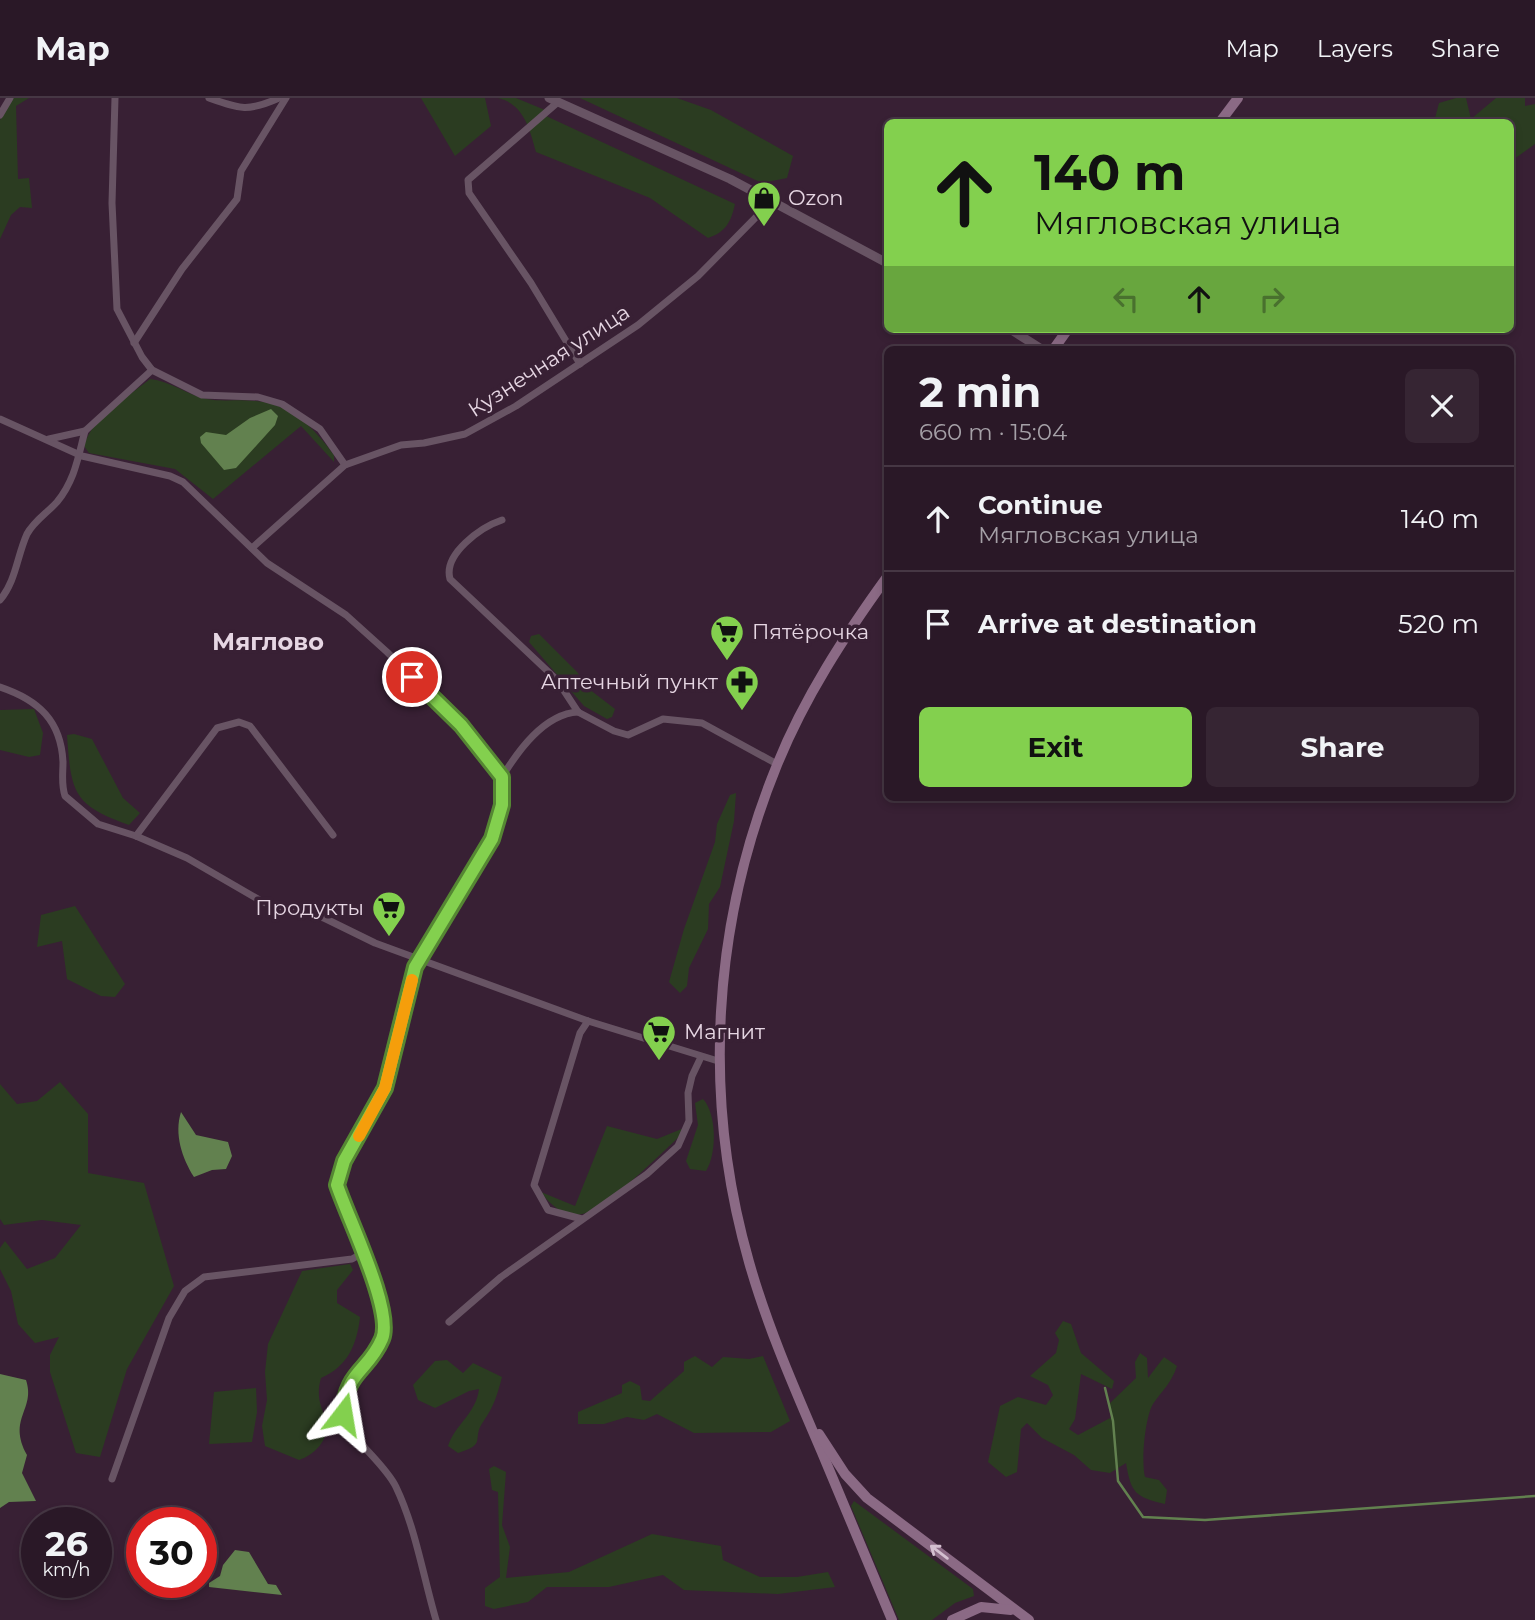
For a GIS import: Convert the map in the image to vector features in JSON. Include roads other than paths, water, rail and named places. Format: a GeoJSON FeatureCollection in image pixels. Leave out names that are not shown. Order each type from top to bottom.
{"type":"FeatureCollection","features":[{"type":"Feature","properties":{"kind":"main road"},"geometry":{"type":"LineString","coordinates":[[1222,119],[1238,98]]}},
{"type":"Feature","properties":{"kind":"main road"},"geometry":{"type":"LineString","coordinates":[[884,582],[825,672],[777,764],[752,836],[734,906],[724,971],[718,1062],[722,1130],[738,1220],[760,1298],[892,1620]]}},
{"type":"Feature","properties":{"kind":"main road"},"geometry":{"type":"LineString","coordinates":[[808,1420],[859,1490],[1026,1618]]}},
{"type":"Feature","properties":{"kind":"main road"},"geometry":{"type":"LineString","coordinates":[[952,1620],[967,1611],[987,1606],[1005,1608],[1026,1618]]}},
{"type":"Feature","properties":{"kind":"street"},"geometry":{"type":"LineString","coordinates":[[0,115],[10,98]]}},
{"type":"Feature","properties":{"kind":"street"},"geometry":{"type":"LineString","coordinates":[[115,98],[111,203],[117,309],[134,344],[152,370],[202,396],[258,397],[282,404],[320,429],[345,465]]}},
{"type":"Feature","properties":{"kind":"street"},"geometry":{"type":"LineString","coordinates":[[209,98],[237,109],[247,109],[279,98]]}},
{"type":"Feature","properties":{"kind":"street"},"geometry":{"type":"LineString","coordinates":[[134,344],[176,278],[237,200],[241,171],[286,98]]}},
{"type":"Feature","properties":{"kind":"street"},"geometry":{"type":"LineString","coordinates":[[580,364],[531,283],[495,235],[469,193],[468,180],[553,100],[672,152],[772,201],[884,261]]}},
{"type":"Feature","properties":{"kind":"street","name":"Кузнечная улица"},"geometry":{"type":"LineString","coordinates":[[252,548],[345,465],[401,445],[451,439],[465,434],[500,416],[580,364],[638,325],[698,276],[772,201]]}},
{"type":"Feature","properties":{"kind":"street"},"geometry":{"type":"LineString","coordinates":[[1016,333],[1037,346]]}},
{"type":"Feature","properties":{"kind":"street"},"geometry":{"type":"LineString","coordinates":[[49,439],[74,436],[85,431],[152,370]]}},
{"type":"Feature","properties":{"kind":"street"},"geometry":{"type":"LineString","coordinates":[[0,419],[82,456],[170,476],[183,482],[267,563],[346,615],[387,652],[448,712],[502,777]]}},
{"type":"Feature","properties":{"kind":"street"},"geometry":{"type":"LineString","coordinates":[[0,600],[11,582],[26,536],[59,499],[82,456],[85,431]]}},
{"type":"Feature","properties":{"kind":"street"},"geometry":{"type":"LineString","coordinates":[[502,520],[484,529],[456,554],[449,565],[450,579],[549,672],[578,712],[614,731],[628,735],[663,719],[702,723],[777,764]]}},
{"type":"Feature","properties":{"kind":"street"},"geometry":{"type":"LineString","coordinates":[[0,687],[39,706],[52,719],[60,737],[62,787],[75,807],[98,824],[136,836],[202,866],[248,896],[324,918],[375,943],[587,1021],[718,1062]]}},
{"type":"Feature","properties":{"kind":"street"},"geometry":{"type":"LineString","coordinates":[[436,1620],[397,1490],[386,1469],[355,1434],[343,1414],[345,1390],[383,1339],[384,1316],[337,1185],[344,1161],[385,1088],[415,967],[492,839],[502,805],[502,777],[514,757],[548,724],[569,713],[578,712]]}},
{"type":"Feature","properties":{"kind":"street"},"geometry":{"type":"LineString","coordinates":[[136,836],[217,728],[239,722],[250,726],[333,835]]}},
{"type":"Feature","properties":{"kind":"street"},"geometry":{"type":"LineString","coordinates":[[583,1219],[568,1218],[548,1210],[534,1185],[580,1033],[587,1021]]}},
{"type":"Feature","properties":{"kind":"street"},"geometry":{"type":"LineString","coordinates":[[449,1322],[501,1277],[647,1174],[678,1146],[689,1121],[688,1093],[692,1076],[702,1057]]}},
{"type":"Feature","properties":{"kind":"street"},"geometry":{"type":"LineString","coordinates":[[112,1479],[169,1318],[177,1301],[192,1285],[204,1277],[232,1271],[352,1259],[363,1253]]}},
{"type":"Feature","properties":{"kind":"waterway"},"geometry":{"type":"LineString","coordinates":[[1105,1388],[1113,1421],[1118,1481],[1143,1517],[1205,1520],[1535,1496]]}},
{"type":"Feature","properties":{"kind":"place","name":"Ozon"},"geometry":{"type":"Point","coordinates":[764,228]}},
{"type":"Feature","properties":{"kind":"place","name":"Пятёрочка"},"geometry":{"type":"Point","coordinates":[727,662]}},
{"type":"Feature","properties":{"kind":"place","name":"Аптечный пункт"},"geometry":{"type":"Point","coordinates":[742,712]}},
{"type":"Feature","properties":{"kind":"place","name":"Продукты"},"geometry":{"type":"Point","coordinates":[389,938]}},
{"type":"Feature","properties":{"kind":"place","name":"Магнит"},"geometry":{"type":"Point","coordinates":[659,1062]}},
{"type":"Feature","properties":{"kind":"district","name":"Мяглово"},"geometry":{"type":"Point","coordinates":[268,642]}}]}
